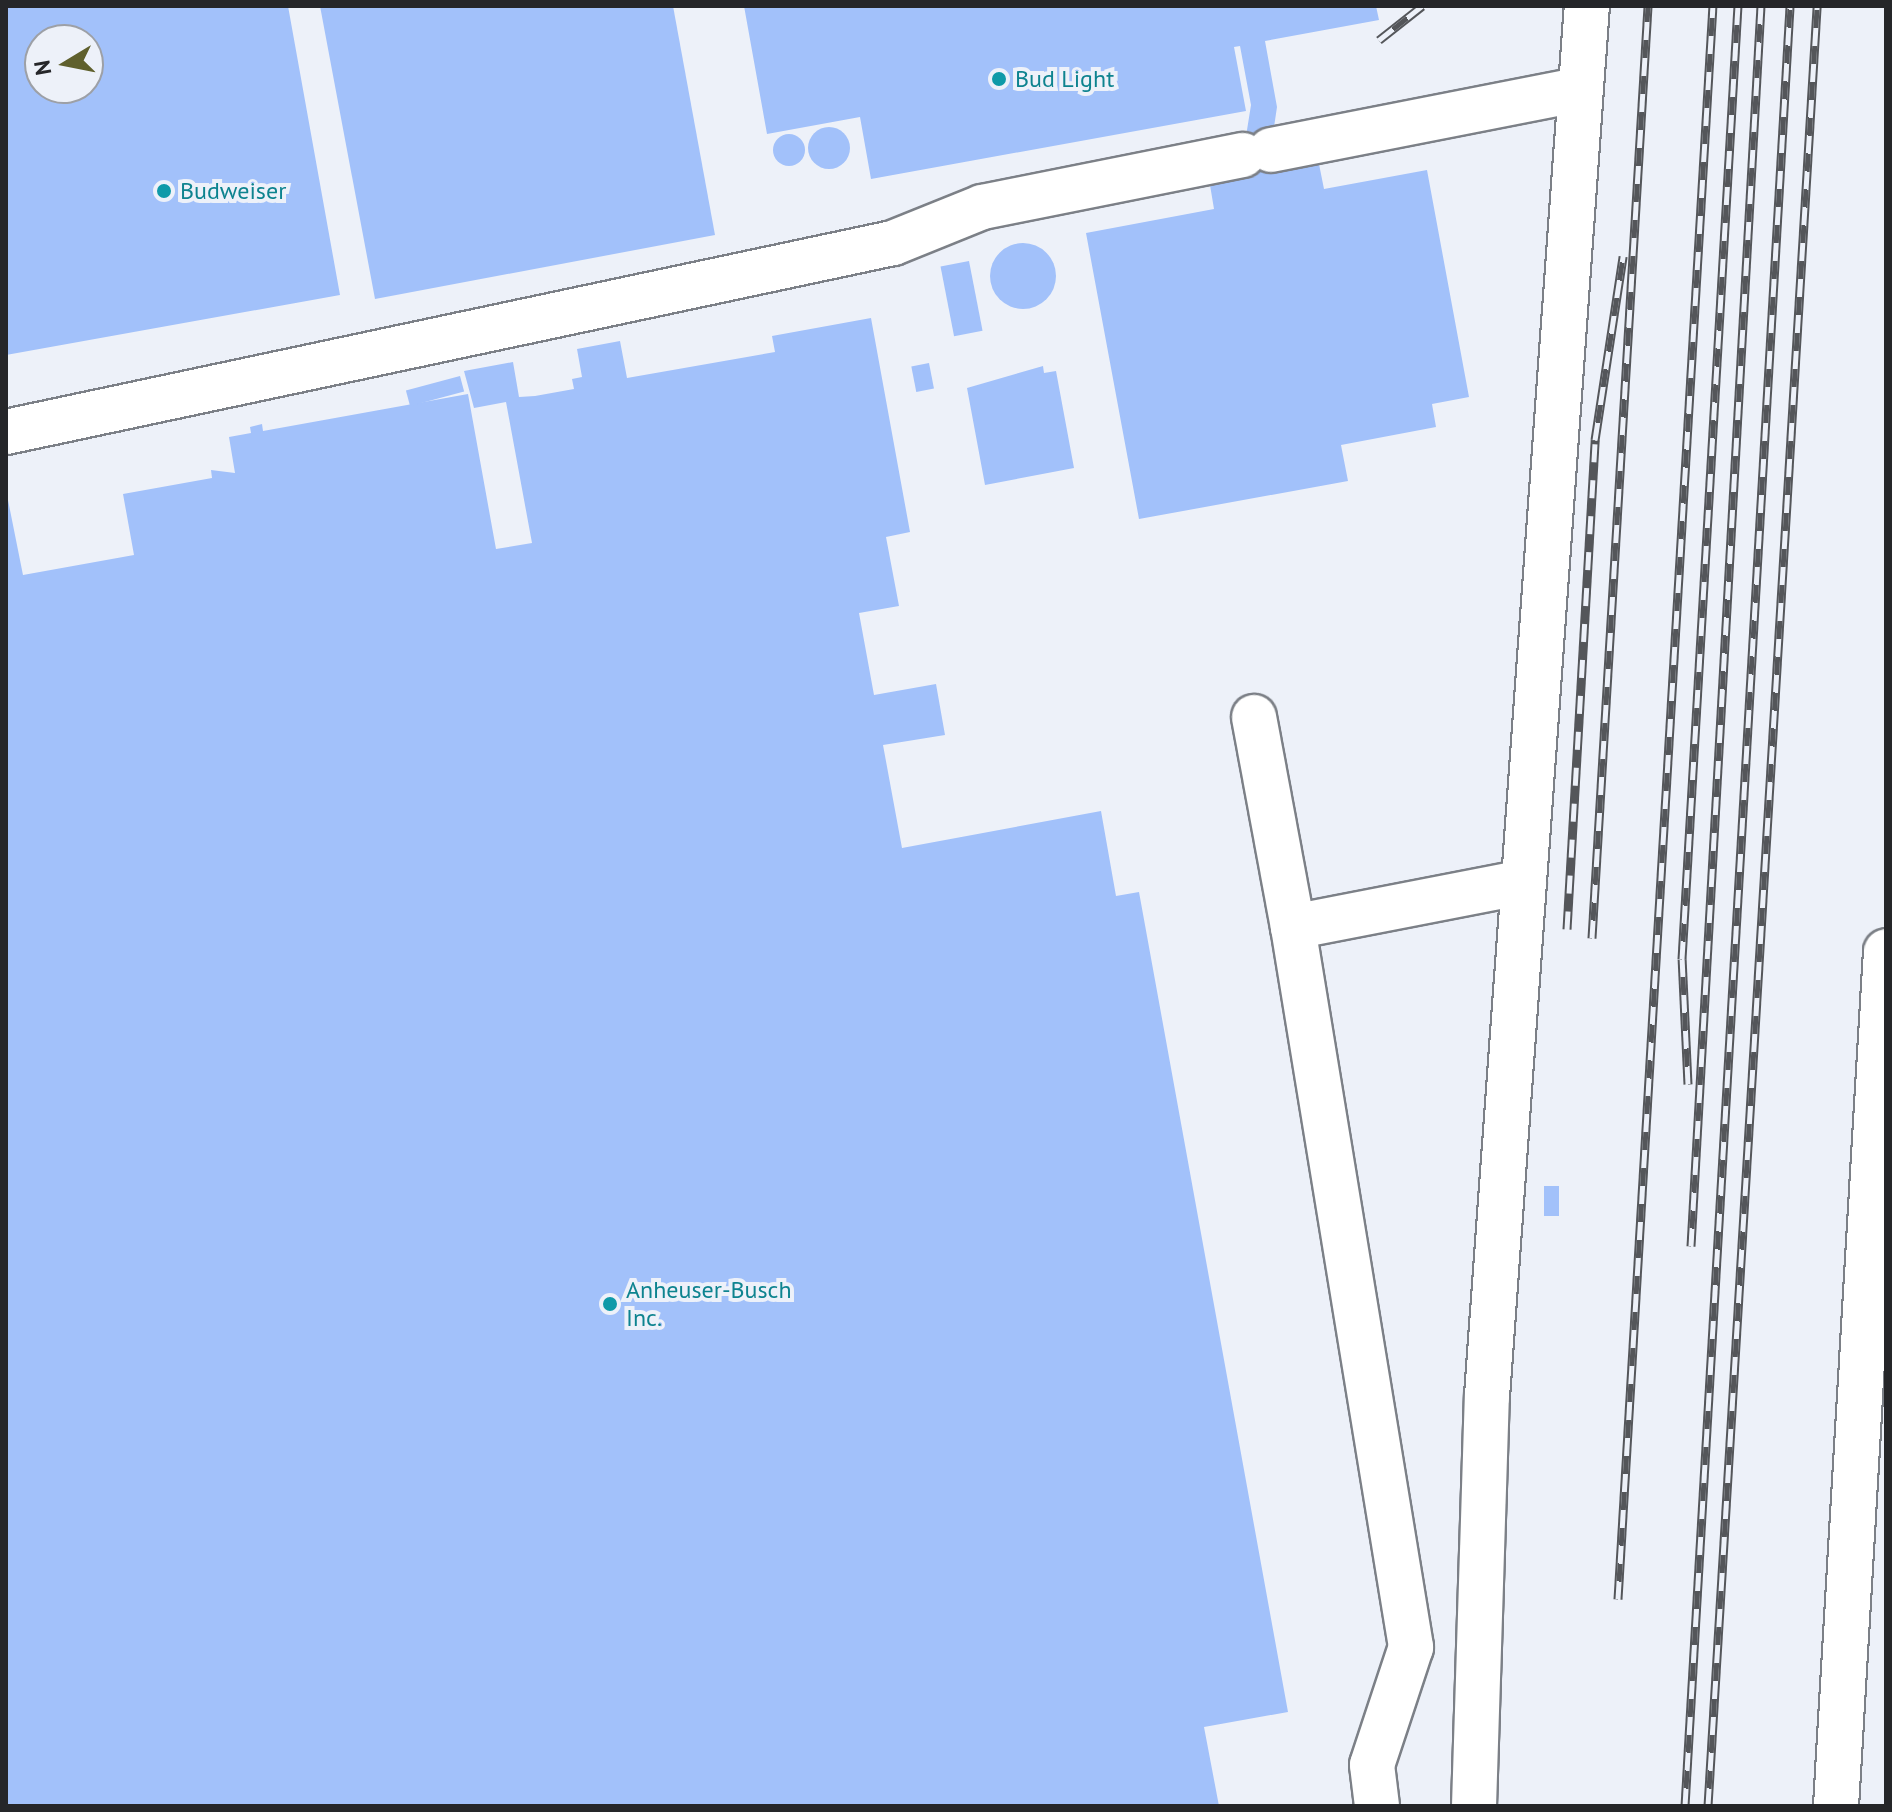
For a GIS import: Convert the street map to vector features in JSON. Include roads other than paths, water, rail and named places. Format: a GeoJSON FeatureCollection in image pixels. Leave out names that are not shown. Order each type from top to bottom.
{"type":"FeatureCollection","features":[{"type":"Feature","properties":{"kind":"lane"},"geometry":{"type":"LineString","coordinates":[[1474,1806],[1487,1396],[1578,90],[1587,6]]}},
{"type":"Feature","properties":{"kind":"lane"},"geometry":{"type":"LineString","coordinates":[[6,432],[893,243],[982,207],[1578,90]]}},
{"type":"Feature","properties":{"kind":"lane"},"geometry":{"type":"LineString","coordinates":[[1254,717],[1293,927],[1411,1647],[1372,1765],[1377,1806]]}},
{"type":"Feature","properties":{"kind":"lane"},"geometry":{"type":"LineString","coordinates":[[1293,927],[1524,882]]}},
{"type":"Feature","properties":{"kind":"lane"},"geometry":{"type":"LineString","coordinates":[[1836,1806],[1886,951]]}},
{"type":"Feature","properties":{"kind":"lane"},"geometry":{"type":"LineString","coordinates":[[1411,1647],[1479,1658]]}},
{"type":"Feature","properties":{"kind":"railway"},"geometry":{"type":"LineString","coordinates":[[1379,40],[1422,6]]}},
{"type":"Feature","properties":{"kind":"railway"},"geometry":{"type":"LineString","coordinates":[[1592,938],[1648,6]]}},
{"type":"Feature","properties":{"kind":"railway"},"geometry":{"type":"LineString","coordinates":[[1618,1599],[1713,6]]}},
{"type":"Feature","properties":{"kind":"railway"},"geometry":{"type":"LineString","coordinates":[[1688,1084],[1682,959],[1738,6]]}},
{"type":"Feature","properties":{"kind":"railway"},"geometry":{"type":"LineString","coordinates":[[1691,1246],[1761,6]]}},
{"type":"Feature","properties":{"kind":"railway"},"geometry":{"type":"LineString","coordinates":[[1685,1806],[1790,6]]}},
{"type":"Feature","properties":{"kind":"railway"},"geometry":{"type":"LineString","coordinates":[[1708,1806],[1817,6]]}},
{"type":"Feature","properties":{"kind":"railway"},"geometry":{"type":"LineString","coordinates":[[1567,929],[1595,440],[1623,256]]}},
{"type":"Feature","properties":{"kind":"place","name":"Bud Light"},"geometry":{"type":"Point","coordinates":[999,79]}},
{"type":"Feature","properties":{"kind":"place","name":"Budweiser"},"geometry":{"type":"Point","coordinates":[164,191]}},
{"type":"Feature","properties":{"kind":"place","name":"Anheuser-Busch Inc."},"geometry":{"type":"Point","coordinates":[610,1304]}}]}
